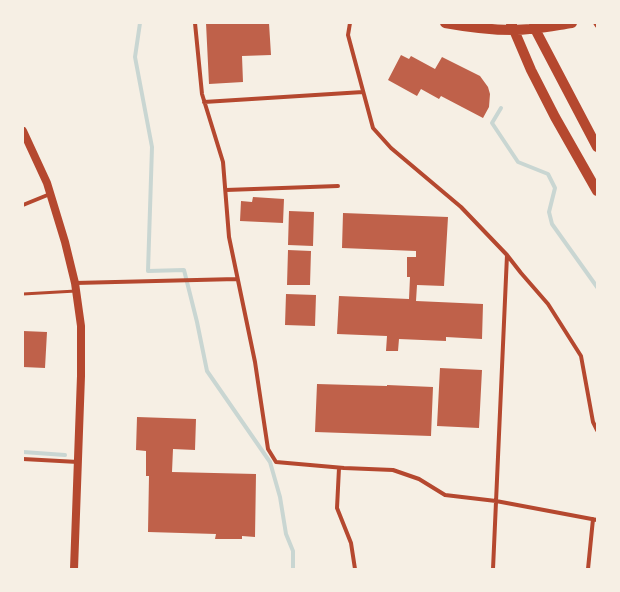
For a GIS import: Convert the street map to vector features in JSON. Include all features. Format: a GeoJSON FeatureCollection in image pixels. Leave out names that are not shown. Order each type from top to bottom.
{"type":"FeatureCollection","features":[{"type":"Feature","properties":{"kind":"main road"},"geometry":{"type":"LineString","coordinates":[[445,23],[470,28],[572,23]]}},
{"type":"Feature","properties":{"kind":"main road"},"geometry":{"type":"LineString","coordinates":[[534,26],[563,85],[597,147]]}},
{"type":"Feature","properties":{"kind":"main road"},"geometry":{"type":"LineString","coordinates":[[512,27],[555,117],[597,191]]}},
{"type":"Feature","properties":{"kind":"main road"},"geometry":{"type":"LineString","coordinates":[[23,130],[47,183],[65,242],[76,287],[81,333],[81,376],[74,569]]}},
{"type":"Feature","properties":{"kind":"street"},"geometry":{"type":"LineString","coordinates":[[194,23],[202,94],[224,162],[229,237],[255,362],[268,449],[276,462],[339,468],[393,470],[419,479],[445,495],[496,501],[595,520],[588,569]]}},
{"type":"Feature","properties":{"kind":"street"},"geometry":{"type":"LineString","coordinates":[[350,23],[348,35],[372,128],[391,148],[461,207],[507,255],[520,273],[548,304],[581,356],[593,422],[597,430]]}},
{"type":"Feature","properties":{"kind":"street"},"geometry":{"type":"LineString","coordinates":[[204,102],[363,92]]}},
{"type":"Feature","properties":{"kind":"street"},"geometry":{"type":"LineString","coordinates":[[226,190],[338,186]]}},
{"type":"Feature","properties":{"kind":"street"},"geometry":{"type":"LineString","coordinates":[[23,204],[50,194]]}},
{"type":"Feature","properties":{"kind":"street"},"geometry":{"type":"LineString","coordinates":[[493,569],[507,255]]}},
{"type":"Feature","properties":{"kind":"street"},"geometry":{"type":"LineString","coordinates":[[76,287],[237,279]]}},
{"type":"Feature","properties":{"kind":"street"},"geometry":{"type":"LineString","coordinates":[[23,459],[78,462]]}},
{"type":"Feature","properties":{"kind":"street"},"geometry":{"type":"LineString","coordinates":[[339,468],[337,508],[351,543],[355,569]]}},
{"type":"Feature","properties":{"kind":"lane"},"geometry":{"type":"LineString","coordinates":[[23,294],[76,287]]}},
{"type":"Feature","properties":{"kind":"building"},"geometry":{"type":"Polygon","coordinates":[[[206,23],[269,23],[271,55],[242,56],[243,82],[209,84],[206,23]]]}},
{"type":"Feature","properties":{"kind":"building"},"geometry":{"type":"Polygon","coordinates":[[[401,55],[409,59],[411,56],[435,69],[442,57],[480,76],[488,87],[490,94],[489,107],[483,118],[441,96],[439,99],[421,89],[417,96],[388,80],[401,55]]]}},
{"type":"Feature","properties":{"kind":"building"},"geometry":{"type":"Polygon","coordinates":[[[253,197],[284,199],[283,223],[240,221],[241,201],[252,202],[253,197]]]}},
{"type":"Feature","properties":{"kind":"building"},"geometry":{"type":"Polygon","coordinates":[[[289,211],[314,212],[313,246],[288,245],[289,211]]]}},
{"type":"Feature","properties":{"kind":"building"},"geometry":{"type":"Polygon","coordinates":[[[343,213],[448,217],[444,286],[417,285],[416,301],[483,304],[482,339],[446,337],[446,341],[399,339],[398,351],[386,351],[387,336],[337,334],[339,296],[409,299],[410,277],[407,277],[407,257],[416,257],[416,251],[342,248],[343,213]]]}},
{"type":"Feature","properties":{"kind":"building"},"geometry":{"type":"Polygon","coordinates":[[[288,250],[311,251],[310,285],[287,285],[288,250]]]}},
{"type":"Feature","properties":{"kind":"building"},"geometry":{"type":"Polygon","coordinates":[[[286,294],[316,295],[315,326],[285,325],[286,294]]]}},
{"type":"Feature","properties":{"kind":"building"},"geometry":{"type":"Polygon","coordinates":[[[23,331],[47,332],[45,368],[23,367],[23,331]]]}},
{"type":"Feature","properties":{"kind":"building"},"geometry":{"type":"Polygon","coordinates":[[[440,368],[482,370],[479,428],[437,426],[440,368]]]}},
{"type":"Feature","properties":{"kind":"building"},"geometry":{"type":"Polygon","coordinates":[[[317,384],[433,387],[431,436],[315,432],[317,384]]]}},
{"type":"Feature","properties":{"kind":"building"},"geometry":{"type":"Polygon","coordinates":[[[137,417],[196,419],[195,450],[173,449],[172,472],[256,474],[255,537],[242,536],[242,539],[215,539],[216,534],[148,532],[149,476],[146,476],[146,451],[136,450],[137,417]]]}},
{"type":"Feature","properties":{"kind":"waterway"},"geometry":{"type":"LineString","coordinates":[[140,23],[135,57],[152,147],[148,271],[184,270],[207,371],[270,462],[280,497],[286,534],[293,551],[293,569]]}},
{"type":"Feature","properties":{"kind":"waterway"},"geometry":{"type":"LineString","coordinates":[[501,108],[492,123],[518,162],[548,174],[555,188],[549,212],[552,224],[597,287]]}},
{"type":"Feature","properties":{"kind":"waterway"},"geometry":{"type":"LineString","coordinates":[[23,452],[65,455]]}}]}
